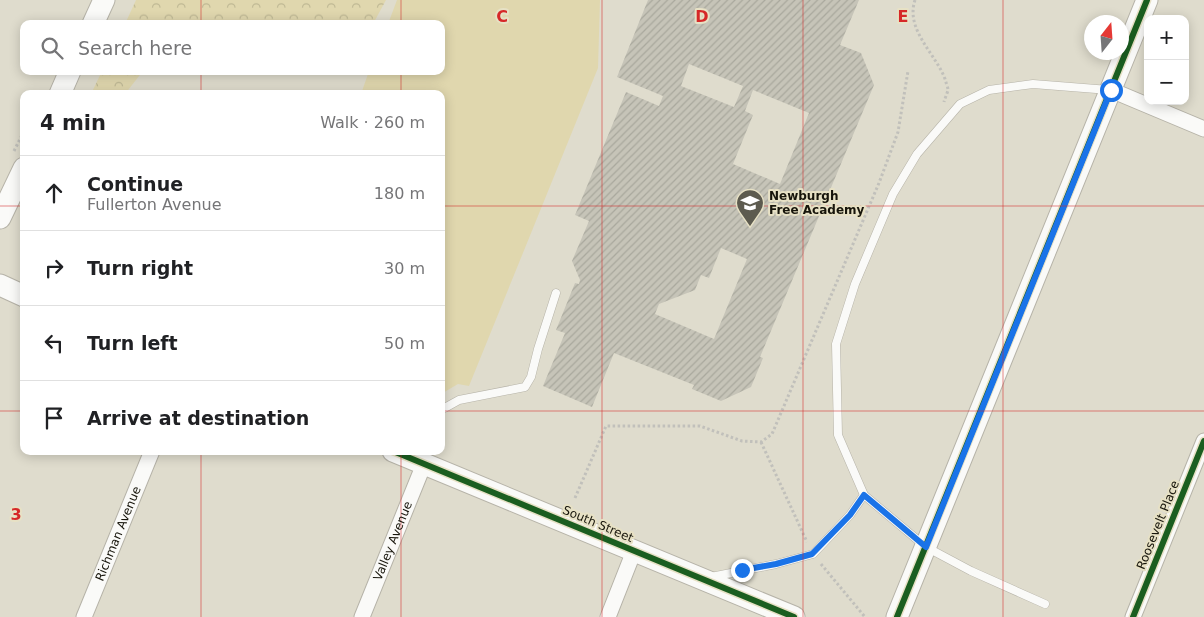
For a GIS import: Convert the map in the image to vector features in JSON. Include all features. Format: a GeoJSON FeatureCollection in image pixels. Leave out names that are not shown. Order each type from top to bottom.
{"type":"FeatureCollection","features":[{"type":"Feature","properties":{"kind":"street"},"geometry":{"type":"LineString","coordinates":[[95,20],[104,0]]}},
{"type":"Feature","properties":{"kind":"street"},"geometry":{"type":"LineString","coordinates":[[897,617],[1147,0]]}},
{"type":"Feature","properties":{"kind":"street"},"geometry":{"type":"LineString","coordinates":[[62,90],[68,75]]}},
{"type":"Feature","properties":{"kind":"street"},"geometry":{"type":"LineString","coordinates":[[1111,90],[1204,129]]}},
{"type":"Feature","properties":{"kind":"street"},"geometry":{"type":"LineString","coordinates":[[0,218],[20,176]]}},
{"type":"Feature","properties":{"kind":"street"},"geometry":{"type":"LineString","coordinates":[[0,285],[20,294]]}},
{"type":"Feature","properties":{"kind":"street","name":"Roosevelt Place"},"geometry":{"type":"LineString","coordinates":[[1133,617],[1204,442]]}},
{"type":"Feature","properties":{"kind":"street","name":"Richman Avenue"},"geometry":{"type":"LineString","coordinates":[[84,617],[150,455]]}},
{"type":"Feature","properties":{"kind":"street","name":"South Street"},"geometry":{"type":"LineString","coordinates":[[410,456],[794,617]]}},
{"type":"Feature","properties":{"kind":"street","name":"Valley Avenue"},"geometry":{"type":"LineString","coordinates":[[362,617],[410,456]]}},
{"type":"Feature","properties":{"kind":"street"},"geometry":{"type":"LineString","coordinates":[[608,617],[634,551]]}},
{"type":"Feature","properties":{"kind":"lane"},"geometry":{"type":"LineString","coordinates":[[1045,604],[971,571],[926,547],[864,495],[838,435],[836,344],[855,284],[893,194],[917,154],[960,104],[989,90],[1033,84],[1111,90]]}},
{"type":"Feature","properties":{"kind":"lane"},"geometry":{"type":"LineString","coordinates":[[445,408],[459,400],[525,387],[531,377],[556,293]]}},
{"type":"Feature","properties":{"kind":"lane"},"geometry":{"type":"LineString","coordinates":[[702,579],[776,564],[812,554],[850,515],[864,495]]}},
{"type":"Feature","properties":{"kind":"path"},"geometry":{"type":"LineString","coordinates":[[915,0],[912,7],[917,30],[925,47],[942,71],[948,89],[942,110]]}},
{"type":"Feature","properties":{"kind":"path"},"geometry":{"type":"LineString","coordinates":[[575,498],[606,426],[700,426],[742,441],[761,442],[772,434],[872,201],[898,132],[908,71]]}},
{"type":"Feature","properties":{"kind":"path"},"geometry":{"type":"LineString","coordinates":[[872,201],[883,186]]}},
{"type":"Feature","properties":{"kind":"path"},"geometry":{"type":"LineString","coordinates":[[761,442],[812,554],[866,617]]}},
{"type":"Feature","properties":{"kind":"green space"},"geometry":{"type":"Polygon","coordinates":[[[136,0],[386,0],[375,20],[127,20],[136,0]]]}},
{"type":"Feature","properties":{"kind":"green space"},"geometry":{"type":"Polygon","coordinates":[[[397,0],[600,0],[598,68],[469,386],[458,384],[445,392],[445,90],[362,90],[368,75],[445,75],[445,20],[390,20],[397,0]]]}},
{"type":"Feature","properties":{"kind":"green space"},"geometry":{"type":"Polygon","coordinates":[[[100,75],[140,75],[128,90],[93,90],[100,75]]]}},
{"type":"Feature","properties":{"kind":"building"},"geometry":{"type":"Polygon","coordinates":[[[648,0],[859,0],[840,45],[861,53],[874,85],[760,357],[763,358],[751,387],[721,401],[692,389],[694,385],[614,353],[592,407],[543,386],[565,333],[556,330],[575,283],[579,284],[580,280],[572,261],[589,221],[575,215],[626,92],[659,106],[663,96],[617,77],[648,0]],[[689,64],[681,86],[734,107],[743,86],[689,64]],[[753,90],[745,111],[753,115],[733,164],[780,184],[809,113],[753,90]],[[721,248],[709,278],[701,275],[695,290],[659,304],[655,314],[714,339],[747,259],[721,248]]]}},
{"type":"Feature","properties":{"kind":"cycle path"},"geometry":{"type":"LineString","coordinates":[[897,617],[1147,0]]}},
{"type":"Feature","properties":{"kind":"cycle path"},"geometry":{"type":"LineString","coordinates":[[1133,617],[1204,441]]}},
{"type":"Feature","properties":{"kind":"cycle path"},"geometry":{"type":"LineString","coordinates":[[403,455],[794,617]]}},
{"type":"Feature","properties":{"kind":"place","name":"Newburgh Free Academy"},"geometry":{"type":"Point","coordinates":[750,227]}},
{"type":"Feature","properties":{"kind":"route"},"geometry":{"type":"LineString","coordinates":[[742,570],[776,564],[812,554],[850,515],[864,495],[926,547],[1111,90]]}}]}
